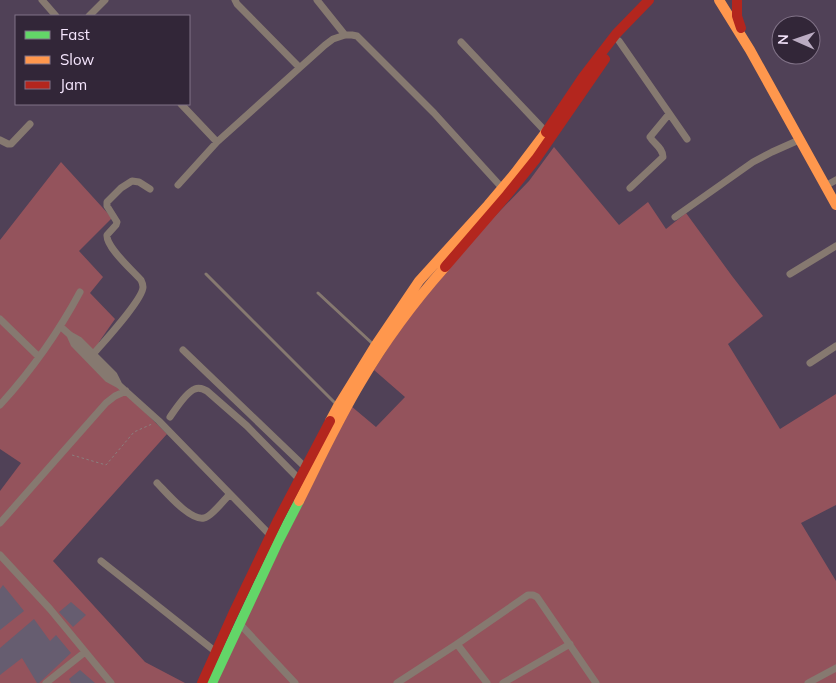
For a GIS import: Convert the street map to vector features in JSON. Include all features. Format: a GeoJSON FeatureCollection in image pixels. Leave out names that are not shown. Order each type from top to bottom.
{"type":"FeatureCollection","features":[{"type":"Feature","properties":{"kind":"main road"},"geometry":{"type":"LineString","coordinates":[[212,683],[299,479],[338,406],[375,346],[419,281],[488,205],[504,191],[583,77],[616,34],[649,0]]}},
{"type":"Feature","properties":{"kind":"main road"},"geometry":{"type":"LineString","coordinates":[[202,683],[274,539],[349,403],[387,343],[423,292],[504,191],[545,147],[618,41],[657,0]]}},
{"type":"Feature","properties":{"kind":"main road"},"geometry":{"type":"LineString","coordinates":[[719,0],[750,50],[836,205]]}},
{"type":"Feature","properties":{"kind":"main road"},"geometry":{"type":"LineString","coordinates":[[737,0],[738,20],[750,50]]}},
{"type":"Feature","properties":{"kind":"street"},"geometry":{"type":"LineString","coordinates":[[42,0],[55,15]]}},
{"type":"Feature","properties":{"kind":"street"},"geometry":{"type":"LineString","coordinates":[[90,15],[105,0]]}},
{"type":"Feature","properties":{"kind":"street"},"geometry":{"type":"LineString","coordinates":[[235,0],[299,68]]}},
{"type":"Feature","properties":{"kind":"street"},"geometry":{"type":"LineString","coordinates":[[317,0],[345,34]]}},
{"type":"Feature","properties":{"kind":"street"},"geometry":{"type":"LineString","coordinates":[[178,185],[217,142],[325,45],[345,34],[356,36],[396,75],[434,113],[504,191]]}},
{"type":"Feature","properties":{"kind":"street"},"geometry":{"type":"LineString","coordinates":[[618,41],[687,139]]}},
{"type":"Feature","properties":{"kind":"street"},"geometry":{"type":"LineString","coordinates":[[461,42],[546,132]]}},
{"type":"Feature","properties":{"kind":"street"},"geometry":{"type":"LineString","coordinates":[[182,105],[217,142]]}},
{"type":"Feature","properties":{"kind":"street"},"geometry":{"type":"LineString","coordinates":[[630,188],[663,156],[661,150],[650,137],[669,114]]}},
{"type":"Feature","properties":{"kind":"street"},"geometry":{"type":"LineString","coordinates":[[0,140],[11,144],[30,124]]}},
{"type":"Feature","properties":{"kind":"street"},"geometry":{"type":"LineString","coordinates":[[675,217],[753,162],[799,140]]}},
{"type":"Feature","properties":{"kind":"street"},"geometry":{"type":"LineString","coordinates":[[825,186],[836,180]]}},
{"type":"Feature","properties":{"kind":"street"},"geometry":{"type":"LineString","coordinates":[[91,357],[128,314],[143,290],[144,285],[107,240],[107,235],[117,222],[107,206],[107,202],[121,188],[132,181],[139,182],[150,189]]}},
{"type":"Feature","properties":{"kind":"street"},"geometry":{"type":"LineString","coordinates":[[790,274],[836,246]]}},
{"type":"Feature","properties":{"kind":"street"},"geometry":{"type":"LineString","coordinates":[[0,405],[39,357],[80,292]]}},
{"type":"Feature","properties":{"kind":"street"},"geometry":{"type":"LineString","coordinates":[[0,319],[39,357]]}},
{"type":"Feature","properties":{"kind":"street"},"geometry":{"type":"LineString","coordinates":[[60,326],[79,340],[91,357],[114,375],[119,385],[159,421],[274,539]]}},
{"type":"Feature","properties":{"kind":"street"},"geometry":{"type":"LineString","coordinates":[[810,363],[836,346]]}},
{"type":"Feature","properties":{"kind":"street"},"geometry":{"type":"LineString","coordinates":[[182,350],[305,468]]}},
{"type":"Feature","properties":{"kind":"street"},"geometry":{"type":"LineString","coordinates":[[170,417],[191,392],[201,388],[207,391],[247,426],[299,479]]}},
{"type":"Feature","properties":{"kind":"street"},"geometry":{"type":"LineString","coordinates":[[0,523],[106,403],[126,391]]}},
{"type":"Feature","properties":{"kind":"street"},"geometry":{"type":"LineString","coordinates":[[157,483],[181,507],[197,518],[209,516],[230,494]]}},
{"type":"Feature","properties":{"kind":"street"},"geometry":{"type":"LineString","coordinates":[[0,555],[50,609],[111,683]]}},
{"type":"Feature","properties":{"kind":"street"},"geometry":{"type":"LineString","coordinates":[[101,560],[216,652]]}},
{"type":"Feature","properties":{"kind":"street"},"geometry":{"type":"LineString","coordinates":[[397,683],[528,595],[537,597],[596,683]]}},
{"type":"Feature","properties":{"kind":"street"},"geometry":{"type":"LineString","coordinates":[[239,623],[295,683]]}},
{"type":"Feature","properties":{"kind":"street"},"geometry":{"type":"LineString","coordinates":[[457,644],[487,683]]}},
{"type":"Feature","properties":{"kind":"street"},"geometry":{"type":"LineString","coordinates":[[503,683],[570,644]]}},
{"type":"Feature","properties":{"kind":"street"},"geometry":{"type":"LineString","coordinates":[[46,683],[86,652]]}},
{"type":"Feature","properties":{"kind":"street"},"geometry":{"type":"LineString","coordinates":[[808,683],[836,668]]}},
{"type":"Feature","properties":{"kind":"lane"},"geometry":{"type":"LineString","coordinates":[[206,274],[338,406]]}},
{"type":"Feature","properties":{"kind":"lane"},"geometry":{"type":"LineString","coordinates":[[318,293],[375,346]]}},
{"type":"Feature","properties":{"kind":"path"},"geometry":{"type":"LineString","coordinates":[[63,452],[106,465],[134,432],[159,421]]}},
{"type":"Feature","properties":{"kind":"shaded area"},"geometry":{"type":"Polygon","coordinates":[[[554,147],[619,225],[648,202],[666,229],[686,213],[763,316],[728,344],[780,429],[836,394],[836,505],[801,523],[836,581],[836,683],[216,683],[249,611],[351,406],[376,427],[405,397],[374,370],[420,298],[466,246],[529,181],[554,147]]]}},
{"type":"Feature","properties":{"kind":"shaded area"},"geometry":{"type":"Polygon","coordinates":[[[61,162],[112,218],[79,251],[103,277],[90,293],[115,319],[99,342],[97,357],[102,370],[167,434],[53,561],[145,662],[185,683],[0,683],[0,491],[21,463],[0,449],[0,240],[61,162]]]}},
{"type":"Feature","properties":{"kind":"building"},"geometry":{"type":"Polygon","coordinates":[[[3,585],[24,611],[0,630],[0,589],[3,585]]]}},
{"type":"Feature","properties":{"kind":"building"},"geometry":{"type":"Polygon","coordinates":[[[71,602],[86,615],[73,627],[59,612],[71,602]]]}},
{"type":"Feature","properties":{"kind":"building"},"geometry":{"type":"Polygon","coordinates":[[[34,619],[50,641],[56,635],[71,653],[39,683],[37,683],[22,658],[0,675],[0,648],[34,619]]]}},
{"type":"Feature","properties":{"kind":"building"},"geometry":{"type":"Polygon","coordinates":[[[80,670],[95,683],[71,683],[69,679],[80,670]]]}},
{"type":"Feature","properties":{"kind":"traffic: fast"},"geometry":{"type":"LineString","coordinates":[[212,683],[299,501]]}},
{"type":"Feature","properties":{"kind":"traffic: slow"},"geometry":{"type":"LineString","coordinates":[[719,0],[750,50],[836,205]]}},
{"type":"Feature","properties":{"kind":"traffic: slow"},"geometry":{"type":"LineString","coordinates":[[330,421],[375,346],[419,281],[488,205],[546,132]]}},
{"type":"Feature","properties":{"kind":"traffic: slow"},"geometry":{"type":"LineString","coordinates":[[299,501],[337,426],[370,367],[400,322],[445,267]]}},
{"type":"Feature","properties":{"kind":"traffic: jam"},"geometry":{"type":"LineString","coordinates":[[546,132],[583,77],[616,34],[649,0]]}},
{"type":"Feature","properties":{"kind":"traffic: jam"},"geometry":{"type":"LineString","coordinates":[[737,0],[737,16],[741,28]]}},
{"type":"Feature","properties":{"kind":"traffic: jam"},"geometry":{"type":"LineString","coordinates":[[445,267],[536,159],[605,59]]}},
{"type":"Feature","properties":{"kind":"traffic: jam"},"geometry":{"type":"LineString","coordinates":[[202,683],[278,520],[330,421]]}}]}
